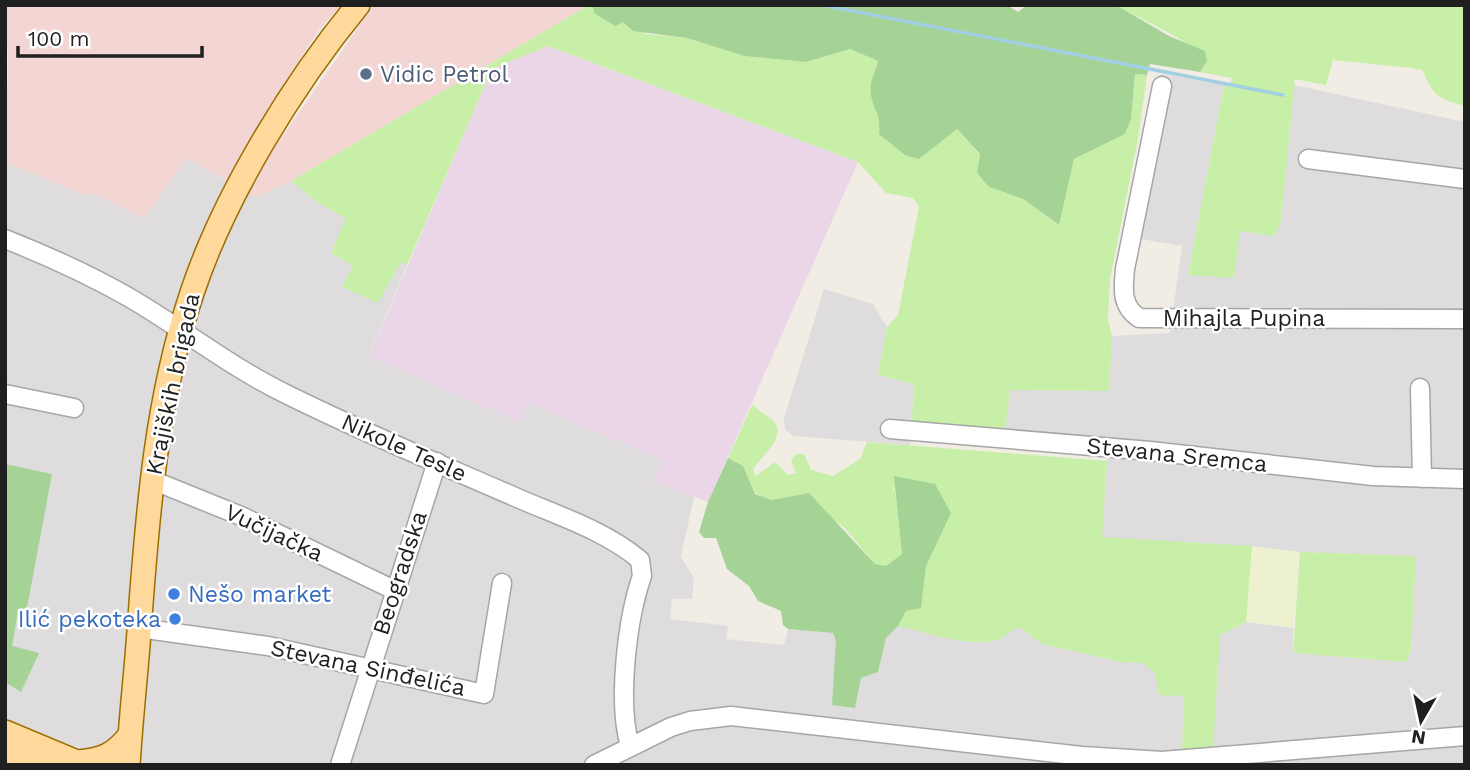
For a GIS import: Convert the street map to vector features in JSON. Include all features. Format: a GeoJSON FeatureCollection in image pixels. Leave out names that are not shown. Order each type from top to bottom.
{"type":"FeatureCollection","features":[{"type":"Feature","properties":{"kind":"main road","name":"Krajiških brigada"},"geometry":{"type":"LineString","coordinates":[[128,765],[152,480],[181,332],[202,267],[256,155],[308,72],[358,5]]}},
{"type":"Feature","properties":{"kind":"main road"},"geometry":{"type":"LineString","coordinates":[[5,732],[80,763],[97,761],[115,753],[130,735]]}},
{"type":"Feature","properties":{"kind":"main road"},"geometry":{"type":"LineString","coordinates":[[130,735],[131,753],[136,765]]}},
{"type":"Feature","properties":{"kind":"main road"},"geometry":{"type":"LineString","coordinates":[[5,752],[40,765]]}},
{"type":"Feature","properties":{"kind":"street","name":"Mihajla Pupina"},"geometry":{"type":"LineString","coordinates":[[1162,86],[1125,269],[1122,292],[1130,312],[1139,318],[1465,319]]}},
{"type":"Feature","properties":{"kind":"street"},"geometry":{"type":"LineString","coordinates":[[1308,159],[1465,179]]}},
{"type":"Feature","properties":{"kind":"street","name":"Nikole Tesle"},"geometry":{"type":"LineString","coordinates":[[5,239],[61,261],[120,292],[236,368],[283,392],[381,440],[614,541],[640,560],[642,576],[624,688],[625,729],[630,746]]}},
{"type":"Feature","properties":{"kind":"street"},"geometry":{"type":"LineString","coordinates":[[1420,388],[1422,478]]}},
{"type":"Feature","properties":{"kind":"street"},"geometry":{"type":"LineString","coordinates":[[5,394],[74,408]]}},
{"type":"Feature","properties":{"kind":"street","name":"Stevana Sremca"},"geometry":{"type":"LineString","coordinates":[[890,429],[1150,451],[1373,477],[1465,479]]}},
{"type":"Feature","properties":{"kind":"street","name":"Beogradska"},"geometry":{"type":"LineString","coordinates":[[340,765],[437,462]]}},
{"type":"Feature","properties":{"kind":"street","name":"Vučijačka"},"geometry":{"type":"LineString","coordinates":[[152,480],[241,516],[394,590]]}},
{"type":"Feature","properties":{"kind":"street","name":"Stevana Sinđelića"},"geometry":{"type":"LineString","coordinates":[[139,628],[231,639],[484,694],[502,583]]}},
{"type":"Feature","properties":{"kind":"street"},"geometry":{"type":"LineString","coordinates":[[594,765],[630,746],[690,721],[731,716],[1017,750],[1163,761],[1291,757],[1465,736]]}},
{"type":"Feature","properties":{"kind":"shaded area"},"geometry":{"type":"Polygon","coordinates":[[[5,5],[341,5],[317,33],[262,118],[227,181],[187,158],[144,218],[90,192],[86,196],[5,162],[8,58],[5,5]]]}},
{"type":"Feature","properties":{"kind":"shaded area"},"geometry":{"type":"Polygon","coordinates":[[[374,5],[589,5],[291,181],[255,198],[244,191],[374,5]]]}},
{"type":"Feature","properties":{"kind":"shaded area"},"geometry":{"type":"Polygon","coordinates":[[[547,46],[858,162],[708,502],[654,481],[664,461],[529,403],[519,422],[369,356],[492,69],[547,46]]]}},
{"type":"Feature","properties":{"kind":"shaded area"},"geometry":{"type":"Polygon","coordinates":[[[1160,74],[1224,85],[1188,275],[1240,231],[1281,220],[1294,85],[1465,122],[1465,765],[122,765],[5,719],[5,162],[86,196],[90,192],[144,217],[187,158],[255,198],[291,181],[320,204],[347,218],[331,253],[353,266],[342,287],[402,262],[407,265],[369,355],[519,422],[529,403],[664,461],[655,481],[694,497],[681,557],[694,578],[692,599],[672,599],[670,619],[728,626],[726,639],[784,645],[788,629],[833,633],[837,641],[834,675],[861,678],[878,672],[886,638],[898,626],[969,641],[999,640],[1012,628],[1021,628],[1042,644],[1121,662],[1143,663],[1184,695],[1182,751],[1216,674],[1220,635],[1246,622],[1293,628],[1293,653],[1406,662],[1411,650],[1416,556],[1300,552],[1101,537],[1108,450],[1004,442],[1010,390],[1109,391],[1112,336],[1170,333],[1182,246],[1129,237],[1160,74]]]}},
{"type":"Feature","properties":{"kind":"shaded area"},"geometry":{"type":"Polygon","coordinates":[[[824,289],[873,304],[887,327],[878,375],[914,384],[910,445],[793,436],[785,429],[784,418],[824,289]]]}},
{"type":"Feature","properties":{"kind":"green space"},"geometry":{"type":"Polygon","coordinates":[[[592,5],[594,13],[623,21],[646,34],[687,38],[744,56],[806,62],[850,49],[878,61],[872,89],[881,116],[957,129],[980,155],[977,173],[989,187],[1023,199],[1058,225],[1074,159],[1125,134],[1131,119],[1135,74],[1147,75],[1138,139],[1110,279],[1108,320],[1112,336],[1109,391],[1010,390],[1004,442],[911,434],[914,384],[878,375],[887,327],[898,315],[919,207],[913,198],[886,193],[858,162],[548,46],[492,69],[407,265],[401,262],[378,303],[342,287],[353,266],[331,253],[346,218],[320,204],[291,181],[592,5]]]}},
{"type":"Feature","properties":{"kind":"green space"},"geometry":{"type":"Polygon","coordinates":[[[592,5],[1007,5],[1018,12],[1027,5],[1116,5],[1169,36],[1205,51],[1207,61],[1200,72],[1150,64],[1147,75],[1135,74],[1131,119],[1125,134],[1074,159],[1059,225],[1023,199],[989,187],[977,173],[980,154],[957,129],[919,159],[905,155],[879,134],[879,121],[871,90],[878,61],[850,49],[806,62],[744,56],[687,38],[633,31],[623,22],[615,26],[594,13],[592,5]]]}},
{"type":"Feature","properties":{"kind":"green space"},"geometry":{"type":"Polygon","coordinates":[[[1116,5],[1465,5],[1465,106],[1442,98],[1430,86],[1422,70],[1411,68],[1333,60],[1326,85],[1295,79],[1281,221],[1274,236],[1240,231],[1234,278],[1188,275],[1224,85],[1230,86],[1232,78],[1200,72],[1207,61],[1198,52],[1177,37],[1116,5]]]}},
{"type":"Feature","properties":{"kind":"green space"},"geometry":{"type":"Polygon","coordinates":[[[752,405],[774,421],[778,430],[775,442],[753,469],[756,476],[775,462],[788,475],[796,473],[791,461],[796,454],[804,454],[811,470],[833,476],[860,459],[867,442],[1107,461],[1102,537],[1252,546],[1246,622],[1220,635],[1213,750],[1182,751],[1184,696],[1159,695],[1155,673],[1143,663],[1121,662],[1042,644],[1021,628],[997,640],[973,642],[898,626],[906,611],[921,607],[926,566],[932,549],[892,485],[896,495],[902,554],[886,566],[875,564],[845,528],[828,516],[809,493],[772,501],[755,493],[743,466],[728,458],[752,405]]]}},
{"type":"Feature","properties":{"kind":"green space"},"geometry":{"type":"Polygon","coordinates":[[[728,458],[743,466],[755,494],[772,500],[809,493],[875,564],[886,566],[902,554],[894,476],[935,484],[951,513],[926,566],[921,608],[906,611],[898,626],[886,638],[878,672],[861,678],[855,708],[832,705],[836,641],[833,633],[788,629],[783,625],[781,611],[758,601],[749,586],[727,569],[716,538],[704,538],[699,532],[708,502],[728,458]]]}},
{"type":"Feature","properties":{"kind":"green space"},"geometry":{"type":"Polygon","coordinates":[[[5,464],[52,474],[26,613],[18,612],[12,646],[39,653],[21,692],[5,682],[5,464]]]}},
{"type":"Feature","properties":{"kind":"green space"},"geometry":{"type":"Polygon","coordinates":[[[1252,546],[1300,552],[1293,628],[1246,622],[1252,546]]]}},
{"type":"Feature","properties":{"kind":"green space"},"geometry":{"type":"Polygon","coordinates":[[[1300,552],[1416,556],[1411,650],[1406,662],[1293,653],[1300,552]]]}},
{"type":"Feature","properties":{"kind":"waterway"},"geometry":{"type":"LineString","coordinates":[[822,5],[1283,95]]}},
{"type":"Feature","properties":{"kind":"place","name":"Vidic Petrol"},"geometry":{"type":"Point","coordinates":[366,74]}},
{"type":"Feature","properties":{"kind":"place","name":"Nešo market"},"geometry":{"type":"Point","coordinates":[174,594]}},
{"type":"Feature","properties":{"kind":"place","name":"Ilić pekoteka"},"geometry":{"type":"Point","coordinates":[175,619]}}]}
